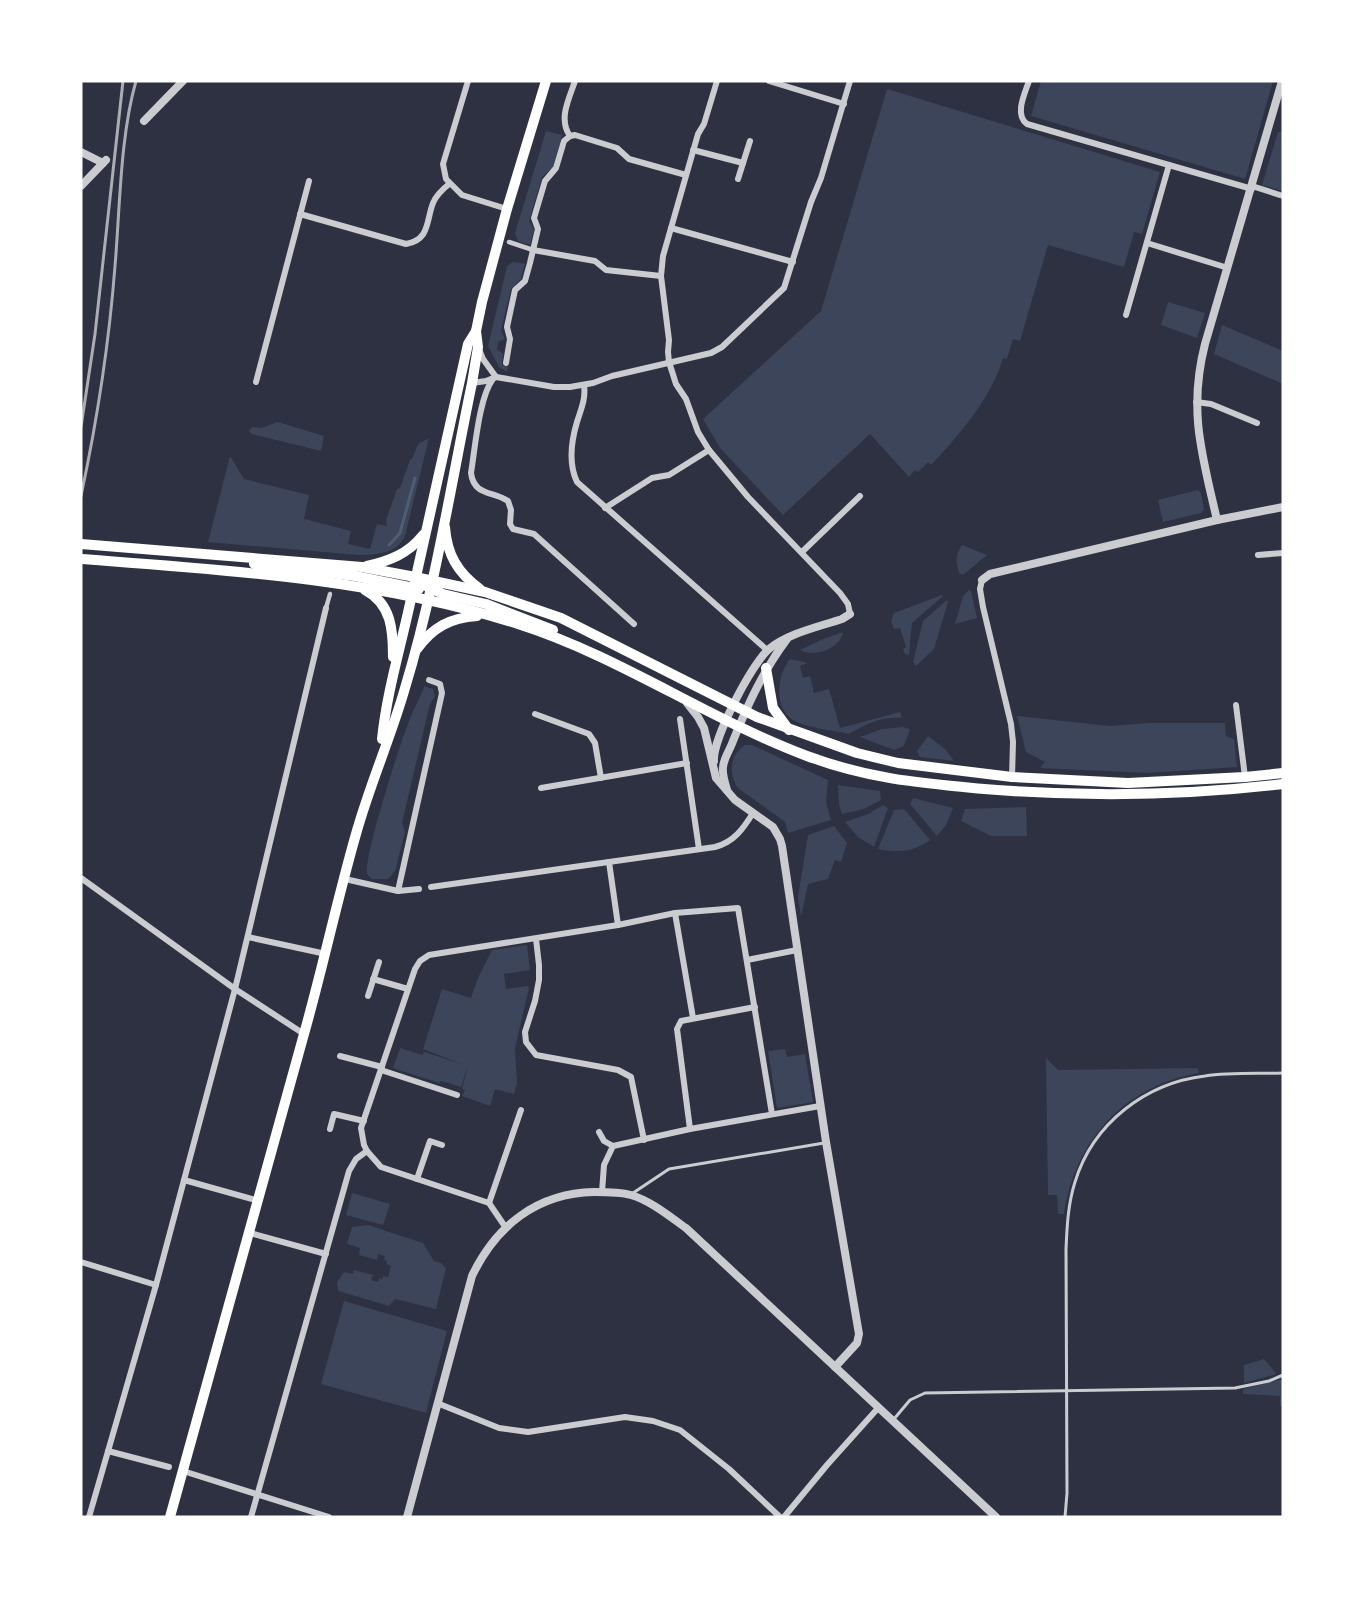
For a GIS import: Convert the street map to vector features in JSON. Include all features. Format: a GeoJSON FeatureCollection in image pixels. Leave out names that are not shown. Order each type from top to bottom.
{"type":"FeatureCollection","features":[{"type":"Feature","properties":{"kind":"highway"},"geometry":{"type":"LineString","coordinates":[[170,1517],[259,1201],[356,834],[380,756],[405,690],[445,515],[478,347],[476,331],[482,302],[507,209],[546,81]]}},
{"type":"Feature","properties":{"kind":"highway"},"geometry":{"type":"LineString","coordinates":[[380,756],[386,703],[468,344],[476,331]]}},
{"type":"Feature","properties":{"kind":"highway"},"geometry":{"type":"LineString","coordinates":[[445,515],[446,538],[455,565],[472,584],[485,592],[561,618],[745,712],[857,753],[898,763],[1012,777],[1128,783],[1283,773]]}},
{"type":"Feature","properties":{"kind":"highway"},"geometry":{"type":"LineString","coordinates":[[362,567],[380,563],[406,552],[425,533]]}},
{"type":"Feature","properties":{"kind":"highway"},"geometry":{"type":"LineString","coordinates":[[81,544],[362,567],[413,587],[429,590],[485,592]]}},
{"type":"Feature","properties":{"kind":"highway"},"geometry":{"type":"LineString","coordinates":[[170,551],[250,564],[355,576],[429,590],[486,604],[511,613],[553,630],[564,642]]}},
{"type":"Feature","properties":{"kind":"highway"},"geometry":{"type":"LineString","coordinates":[[81,559],[241,573],[360,588],[413,587]]}},
{"type":"Feature","properties":{"kind":"highway"},"geometry":{"type":"LineString","coordinates":[[360,588],[374,595],[388,613],[392,629],[393,673]]}},
{"type":"Feature","properties":{"kind":"highway"},"geometry":{"type":"LineString","coordinates":[[429,590],[603,659],[727,720],[806,755],[880,778],[1016,791],[1147,795],[1236,790],[1283,784]]}},
{"type":"Feature","properties":{"kind":"highway"},"geometry":{"type":"LineString","coordinates":[[414,655],[428,636],[443,624],[463,617],[489,615]]}},
{"type":"Feature","properties":{"kind":"highway"},"geometry":{"type":"LineString","coordinates":[[766,668],[773,708],[789,730]]}},
{"type":"Feature","properties":{"kind":"street"},"geometry":{"type":"LineString","coordinates":[[144,121],[183,81]]}},
{"type":"Feature","properties":{"kind":"street"},"geometry":{"type":"LineString","coordinates":[[468,81],[443,164],[449,184],[462,195],[507,209]]}},
{"type":"Feature","properties":{"kind":"street"},"geometry":{"type":"LineString","coordinates":[[570,136],[564,125],[564,118],[574,81]]}},
{"type":"Feature","properties":{"kind":"street"},"geometry":{"type":"LineString","coordinates":[[716,778],[714,755],[727,720],[767,650],[788,638],[850,614],[849,604],[840,593],[748,497],[709,450],[676,384],[669,362],[669,340],[661,276],[663,256],[693,150],[717,81]]}},
{"type":"Feature","properties":{"kind":"street"},"geometry":{"type":"LineString","coordinates":[[769,81],[843,104]]}},
{"type":"Feature","properties":{"kind":"street"},"geometry":{"type":"LineString","coordinates":[[471,383],[496,377],[554,387],[584,385],[602,381],[612,375],[711,353],[722,347],[784,288],[850,81]]}},
{"type":"Feature","properties":{"kind":"street"},"geometry":{"type":"LineString","coordinates":[[1029,81],[1020,115],[1023,122],[1283,196]]}},
{"type":"Feature","properties":{"kind":"street"},"geometry":{"type":"LineString","coordinates":[[1217,520],[1198,440],[1196,402],[1198,375],[1282,81]]}},
{"type":"Feature","properties":{"kind":"street"},"geometry":{"type":"LineString","coordinates":[[506,363],[510,339],[507,327],[515,290],[525,281],[538,229],[534,218],[545,180],[556,168],[564,141],[575,135],[617,148],[630,159],[686,175]]}},
{"type":"Feature","properties":{"kind":"street"},"geometry":{"type":"LineString","coordinates":[[738,180],[750,141]]}},
{"type":"Feature","properties":{"kind":"street"},"geometry":{"type":"LineString","coordinates":[[693,150],[743,163]]}},
{"type":"Feature","properties":{"kind":"street"},"geometry":{"type":"LineString","coordinates":[[81,152],[104,162],[81,186]]}},
{"type":"Feature","properties":{"kind":"street"},"geometry":{"type":"LineString","coordinates":[[1126,315],[1169,165]]}},
{"type":"Feature","properties":{"kind":"street"},"geometry":{"type":"LineString","coordinates":[[256,382],[309,181]]}},
{"type":"Feature","properties":{"kind":"street"},"geometry":{"type":"LineString","coordinates":[[300,214],[406,244],[416,243],[425,233],[434,200],[449,184]]}},
{"type":"Feature","properties":{"kind":"street"},"geometry":{"type":"LineString","coordinates":[[670,228],[793,262]]}},
{"type":"Feature","properties":{"kind":"street"},"geometry":{"type":"LineString","coordinates":[[509,242],[533,250],[595,261],[606,270],[661,276]]}},
{"type":"Feature","properties":{"kind":"street"},"geometry":{"type":"LineString","coordinates":[[1147,243],[1228,268]]}},
{"type":"Feature","properties":{"kind":"street"},"geometry":{"type":"LineString","coordinates":[[478,347],[483,359],[496,377]]}},
{"type":"Feature","properties":{"kind":"street"},"geometry":{"type":"LineString","coordinates":[[496,377],[488,386],[484,399],[472,478],[478,489],[508,501],[511,510],[510,524],[513,529],[525,531],[538,538],[634,624]]}},
{"type":"Feature","properties":{"kind":"street"},"geometry":{"type":"LineString","coordinates":[[584,385],[584,401],[577,423],[571,465],[577,482],[767,650]]}},
{"type":"Feature","properties":{"kind":"street"},"geometry":{"type":"LineString","coordinates":[[1196,402],[1210,404],[1257,423]]}},
{"type":"Feature","properties":{"kind":"street"},"geometry":{"type":"LineString","coordinates":[[605,508],[652,478],[669,476],[709,450]]}},
{"type":"Feature","properties":{"kind":"street"},"geometry":{"type":"LineString","coordinates":[[802,552],[860,496]]}},
{"type":"Feature","properties":{"kind":"street"},"geometry":{"type":"LineString","coordinates":[[1012,777],[1011,724],[982,600],[980,589],[982,579],[990,573],[1217,520],[1283,507]]}},
{"type":"Feature","properties":{"kind":"street"},"geometry":{"type":"LineString","coordinates":[[1258,555],[1283,553]]}},
{"type":"Feature","properties":{"kind":"street"},"geometry":{"type":"LineString","coordinates":[[89,1517],[156,1285],[235,989],[330,594]]}},
{"type":"Feature","properties":{"kind":"street"},"geometry":{"type":"LineString","coordinates":[[727,791],[722,768],[727,752],[766,668],[788,638]]}},
{"type":"Feature","properties":{"kind":"street"},"geometry":{"type":"LineString","coordinates":[[398,891],[442,693],[440,684],[429,680]]}},
{"type":"Feature","properties":{"kind":"street"},"geometry":{"type":"LineString","coordinates":[[683,698],[704,728],[716,778],[735,800],[773,827],[780,838],[820,1106],[859,1334],[857,1343],[835,1367]]}},
{"type":"Feature","properties":{"kind":"street"},"geometry":{"type":"LineString","coordinates":[[1236,705],[1245,777]]}},
{"type":"Feature","properties":{"kind":"street"},"geometry":{"type":"LineString","coordinates":[[535,714],[589,734],[595,743],[601,778]]}},
{"type":"Feature","properties":{"kind":"street"},"geometry":{"type":"LineString","coordinates":[[680,719],[699,849]]}},
{"type":"Feature","properties":{"kind":"street"},"geometry":{"type":"LineString","coordinates":[[541,788],[687,763]]}},
{"type":"Feature","properties":{"kind":"street"},"geometry":{"type":"LineString","coordinates":[[431,887],[724,844],[731,841],[753,813]]}},
{"type":"Feature","properties":{"kind":"street"},"geometry":{"type":"LineString","coordinates":[[609,862],[618,925]]}},
{"type":"Feature","properties":{"kind":"street"},"geometry":{"type":"LineString","coordinates":[[81,878],[235,989],[304,1035]]}},
{"type":"Feature","properties":{"kind":"street"},"geometry":{"type":"LineString","coordinates":[[345,879],[398,891],[419,889]]}},
{"type":"Feature","properties":{"kind":"street"},"geometry":{"type":"LineString","coordinates":[[506,1228],[489,1203],[381,1167],[367,1151],[362,1137],[361,1128],[408,989],[420,961],[429,955],[536,939],[675,914],[738,908],[772,1114]]}},
{"type":"Feature","properties":{"kind":"street"},"geometry":{"type":"LineString","coordinates":[[675,914],[693,1018]]}},
{"type":"Feature","properties":{"kind":"street"},"geometry":{"type":"LineString","coordinates":[[248,937],[326,954]]}},
{"type":"Feature","properties":{"kind":"street"},"geometry":{"type":"LineString","coordinates":[[536,939],[539,980],[525,1032],[526,1042],[536,1055],[618,1070],[631,1077],[644,1140]]}},
{"type":"Feature","properties":{"kind":"street"},"geometry":{"type":"LineString","coordinates":[[747,960],[796,950]]}},
{"type":"Feature","properties":{"kind":"street"},"geometry":{"type":"LineString","coordinates":[[368,996],[379,962]]}},
{"type":"Feature","properties":{"kind":"street"},"geometry":{"type":"LineString","coordinates":[[373,979],[408,989]]}},
{"type":"Feature","properties":{"kind":"street"},"geometry":{"type":"LineString","coordinates":[[690,1129],[677,1029],[681,1021],[755,1007]]}},
{"type":"Feature","properties":{"kind":"street"},"geometry":{"type":"LineString","coordinates":[[339,1056],[457,1095]]}},
{"type":"Feature","properties":{"kind":"street"},"geometry":{"type":"LineString","coordinates":[[599,1132],[604,1141],[614,1146],[690,1129],[820,1106]]}},
{"type":"Feature","properties":{"kind":"street"},"geometry":{"type":"LineString","coordinates":[[489,1203],[521,1110]]}},
{"type":"Feature","properties":{"kind":"street"},"geometry":{"type":"LineString","coordinates":[[330,1129],[334,1114],[364,1122]]}},
{"type":"Feature","properties":{"kind":"street"},"geometry":{"type":"LineString","coordinates":[[417,1179],[430,1141],[442,1145]]}},
{"type":"Feature","properties":{"kind":"street"},"geometry":{"type":"LineString","coordinates":[[602,1192],[604,1165],[614,1146]]}},
{"type":"Feature","properties":{"kind":"street"},"geometry":{"type":"LineString","coordinates":[[251,1517],[352,1163],[367,1151]]}},
{"type":"Feature","properties":{"kind":"street"},"geometry":{"type":"LineString","coordinates":[[184,1180],[259,1201]]}},
{"type":"Feature","properties":{"kind":"street"},"geometry":{"type":"LineString","coordinates":[[407,1517],[437,1403],[476,1269],[484,1252],[519,1216],[550,1200],[581,1192],[630,1195],[656,1206],[686,1228],[996,1517]]}},
{"type":"Feature","properties":{"kind":"street"},"geometry":{"type":"LineString","coordinates":[[250,1233],[326,1254]]}},
{"type":"Feature","properties":{"kind":"street"},"geometry":{"type":"LineString","coordinates":[[81,1262],[156,1285]]}},
{"type":"Feature","properties":{"kind":"street"},"geometry":{"type":"LineString","coordinates":[[437,1403],[499,1428],[528,1432],[625,1417],[653,1421],[680,1430],[729,1469],[782,1517],[879,1407]]}},
{"type":"Feature","properties":{"kind":"street"},"geometry":{"type":"LineString","coordinates":[[108,1451],[169,1467]]}},
{"type":"Feature","properties":{"kind":"street"},"geometry":{"type":"LineString","coordinates":[[183,1471],[329,1517]]}},
{"type":"Feature","properties":{"kind":"lane"},"geometry":{"type":"LineString","coordinates":[[1065,1517],[1067,1493],[1067,1226],[1072,1192],[1083,1159],[1094,1142],[1118,1115],[1140,1098],[1174,1082],[1206,1076],[1283,1073]]}},
{"type":"Feature","properties":{"kind":"lane"},"geometry":{"type":"LineString","coordinates":[[630,1195],[669,1169],[826,1142]]}},
{"type":"Feature","properties":{"kind":"lane"},"geometry":{"type":"LineString","coordinates":[[893,1420],[910,1400],[925,1394],[1225,1389],[1259,1383],[1283,1375]]}},
{"type":"Feature","properties":{"kind":"shaded area"},"geometry":{"type":"Polygon","coordinates":[[[1041,81],[1273,81],[1245,179],[1031,116],[1041,81]]]}},
{"type":"Feature","properties":{"kind":"shaded area"},"geometry":{"type":"Polygon","coordinates":[[[887,89],[1160,172],[1142,234],[1134,232],[1124,267],[1048,245],[1020,341],[1013,339],[1007,359],[1003,358],[983,402],[931,465],[928,462],[909,477],[870,434],[783,515],[720,448],[703,419],[821,311],[887,89]]]}},
{"type":"Feature","properties":{"kind":"shaded area"},"geometry":{"type":"Polygon","coordinates":[[[546,131],[562,135],[553,167],[542,177],[529,221],[534,230],[530,245],[518,241],[515,233],[546,131]]]}},
{"type":"Feature","properties":{"kind":"shaded area"},"geometry":{"type":"Polygon","coordinates":[[[1283,131],[1283,191],[1262,185],[1278,132],[1283,131]]]}},
{"type":"Feature","properties":{"kind":"shaded area"},"geometry":{"type":"Polygon","coordinates":[[[513,262],[525,264],[521,279],[511,289],[501,330],[505,339],[498,342],[497,349],[503,354],[502,365],[508,367],[507,372],[499,367],[488,346],[507,266],[513,262]]]}},
{"type":"Feature","properties":{"kind":"shaded area"},"geometry":{"type":"Polygon","coordinates":[[[1168,302],[1205,313],[1197,338],[1161,325],[1168,302]]]}},
{"type":"Feature","properties":{"kind":"shaded area"},"geometry":{"type":"Polygon","coordinates":[[[1222,325],[1283,351],[1283,384],[1214,354],[1222,325]]]}},
{"type":"Feature","properties":{"kind":"shaded area"},"geometry":{"type":"Polygon","coordinates":[[[278,422],[324,436],[321,451],[252,434],[249,431],[252,427],[261,428],[278,422]]]}},
{"type":"Feature","properties":{"kind":"shaded area"},"geometry":{"type":"Polygon","coordinates":[[[429,438],[405,536],[397,547],[391,550],[378,554],[358,555],[208,542],[230,456],[244,479],[309,495],[304,519],[351,531],[348,544],[370,549],[377,524],[387,526],[386,520],[397,489],[400,488],[418,444],[429,438]]]}},
{"type":"Feature","properties":{"kind":"shaded area"},"geometry":{"type":"Polygon","coordinates":[[[1198,490],[1201,493],[1204,509],[1201,513],[1163,522],[1158,500],[1198,490]]]}},
{"type":"Feature","properties":{"kind":"shaded area"},"geometry":{"type":"Polygon","coordinates":[[[962,545],[987,555],[963,575],[959,573],[957,562],[957,555],[962,545]]]}},
{"type":"Feature","properties":{"kind":"shaded area"},"geometry":{"type":"Polygon","coordinates":[[[969,590],[977,618],[955,624],[963,596],[969,590]]]}},
{"type":"Feature","properties":{"kind":"shaded area"},"geometry":{"type":"Polygon","coordinates":[[[942,595],[912,623],[909,655],[905,654],[903,649],[906,647],[900,628],[894,629],[891,621],[894,613],[942,595]]]}},
{"type":"Feature","properties":{"kind":"shaded area"},"geometry":{"type":"Polygon","coordinates":[[[947,600],[934,649],[916,666],[913,662],[923,621],[947,600]]]}},
{"type":"Feature","properties":{"kind":"shaded area"},"geometry":{"type":"Polygon","coordinates":[[[843,632],[837,643],[825,650],[812,653],[800,650],[823,639],[843,632]]]}},
{"type":"Feature","properties":{"kind":"shaded area"},"geometry":{"type":"Polygon","coordinates":[[[790,659],[808,663],[800,666],[803,678],[810,676],[814,693],[829,689],[840,728],[900,712],[902,718],[888,718],[874,722],[849,734],[797,722],[784,710],[779,693],[782,675],[790,659]]]}},
{"type":"Feature","properties":{"kind":"shaded area"},"geometry":{"type":"Polygon","coordinates":[[[424,686],[433,689],[435,696],[430,704],[402,823],[405,832],[395,871],[388,879],[372,879],[367,874],[367,863],[377,823],[406,728],[424,686]]]}},
{"type":"Feature","properties":{"kind":"shaded area"},"geometry":{"type":"Polygon","coordinates":[[[1017,716],[1110,726],[1148,723],[1225,723],[1226,736],[1234,739],[1237,767],[1147,773],[1040,768],[1045,762],[1026,752],[1017,716]]]}},
{"type":"Feature","properties":{"kind":"shaded area"},"geometry":{"type":"Polygon","coordinates":[[[903,727],[910,729],[904,746],[894,750],[860,737],[882,729],[903,727]]]}},
{"type":"Feature","properties":{"kind":"shaded area"},"geometry":{"type":"Polygon","coordinates":[[[928,736],[945,749],[954,761],[920,757],[917,751],[928,736]]]}},
{"type":"Feature","properties":{"kind":"shaded area"},"geometry":{"type":"Polygon","coordinates":[[[745,745],[752,745],[828,780],[826,802],[831,820],[788,833],[785,822],[738,788],[735,783],[732,765],[736,754],[745,745]]]}},
{"type":"Feature","properties":{"kind":"shaded area"},"geometry":{"type":"Polygon","coordinates":[[[838,785],[880,791],[881,800],[864,809],[842,814],[838,785]]]}},
{"type":"Feature","properties":{"kind":"shaded area"},"geometry":{"type":"Polygon","coordinates":[[[913,798],[953,808],[946,825],[937,836],[910,804],[913,798]]]}},
{"type":"Feature","properties":{"kind":"shaded area"},"geometry":{"type":"Polygon","coordinates":[[[883,805],[888,808],[874,847],[858,837],[845,822],[868,814],[883,805]]]}},
{"type":"Feature","properties":{"kind":"shaded area"},"geometry":{"type":"Polygon","coordinates":[[[1026,807],[1027,836],[991,836],[961,821],[965,809],[1026,807]]]}},
{"type":"Feature","properties":{"kind":"shaded area"},"geometry":{"type":"Polygon","coordinates":[[[904,809],[930,840],[918,847],[905,850],[878,849],[894,810],[904,809]]]}},
{"type":"Feature","properties":{"kind":"shaded area"},"geometry":{"type":"Polygon","coordinates":[[[834,826],[847,843],[841,862],[835,860],[828,879],[808,884],[801,917],[798,897],[808,835],[834,826]]]}},
{"type":"Feature","properties":{"kind":"shaded area"},"geometry":{"type":"Polygon","coordinates":[[[527,945],[530,970],[504,974],[506,989],[527,986],[529,988],[515,1048],[517,1083],[514,1094],[495,1089],[490,1106],[462,1096],[465,1090],[462,1089],[468,1065],[461,1087],[441,1081],[439,1083],[393,1068],[400,1048],[423,1055],[424,1052],[462,1064],[423,1049],[442,989],[471,998],[492,950],[527,945]]]}},
{"type":"Feature","properties":{"kind":"shaded area"},"geometry":{"type":"Polygon","coordinates":[[[785,1049],[787,1057],[805,1054],[813,1102],[777,1108],[768,1051],[785,1049]]]}},
{"type":"Feature","properties":{"kind":"shaded area"},"geometry":{"type":"Polygon","coordinates":[[[1046,1058],[1058,1070],[1198,1068],[1199,1073],[1172,1080],[1148,1090],[1126,1104],[1108,1121],[1092,1141],[1079,1163],[1064,1214],[1058,1214],[1057,1195],[1048,1195],[1046,1058]]]}},
{"type":"Feature","properties":{"kind":"shaded area"},"geometry":{"type":"Polygon","coordinates":[[[352,1193],[390,1204],[383,1225],[346,1215],[352,1193]]]}},
{"type":"Feature","properties":{"kind":"shaded area"},"geometry":{"type":"Polygon","coordinates":[[[368,1225],[423,1243],[434,1261],[446,1268],[436,1309],[395,1299],[389,1306],[338,1291],[337,1282],[344,1272],[353,1274],[354,1270],[373,1275],[371,1280],[378,1282],[383,1276],[388,1277],[391,1266],[386,1264],[385,1256],[378,1254],[377,1260],[359,1255],[360,1248],[347,1244],[352,1227],[368,1225]]]}},
{"type":"Feature","properties":{"kind":"shaded area"},"geometry":{"type":"Polygon","coordinates":[[[344,1301],[447,1331],[426,1413],[321,1384],[344,1301]]]}},
{"type":"Feature","properties":{"kind":"shaded area"},"geometry":{"type":"Polygon","coordinates":[[[1264,1359],[1277,1374],[1244,1383],[1244,1365],[1264,1359]]]}},
{"type":"Feature","properties":{"kind":"shaded area"},"geometry":{"type":"Polygon","coordinates":[[[1283,1380],[1283,1406],[1280,1406],[1280,1396],[1243,1394],[1243,1389],[1283,1380]]]}},
{"type":"Feature","properties":{"kind":"waterway"},"geometry":{"type":"LineString","coordinates":[[389,545],[400,533],[415,478]]}},
{"type":"Feature","properties":{"kind":"railway"},"geometry":{"type":"LineString","coordinates":[[81,427],[95,334],[123,81]]}},
{"type":"Feature","properties":{"kind":"railway"},"geometry":{"type":"LineString","coordinates":[[81,496],[106,353],[124,149],[136,81]]}}]}
